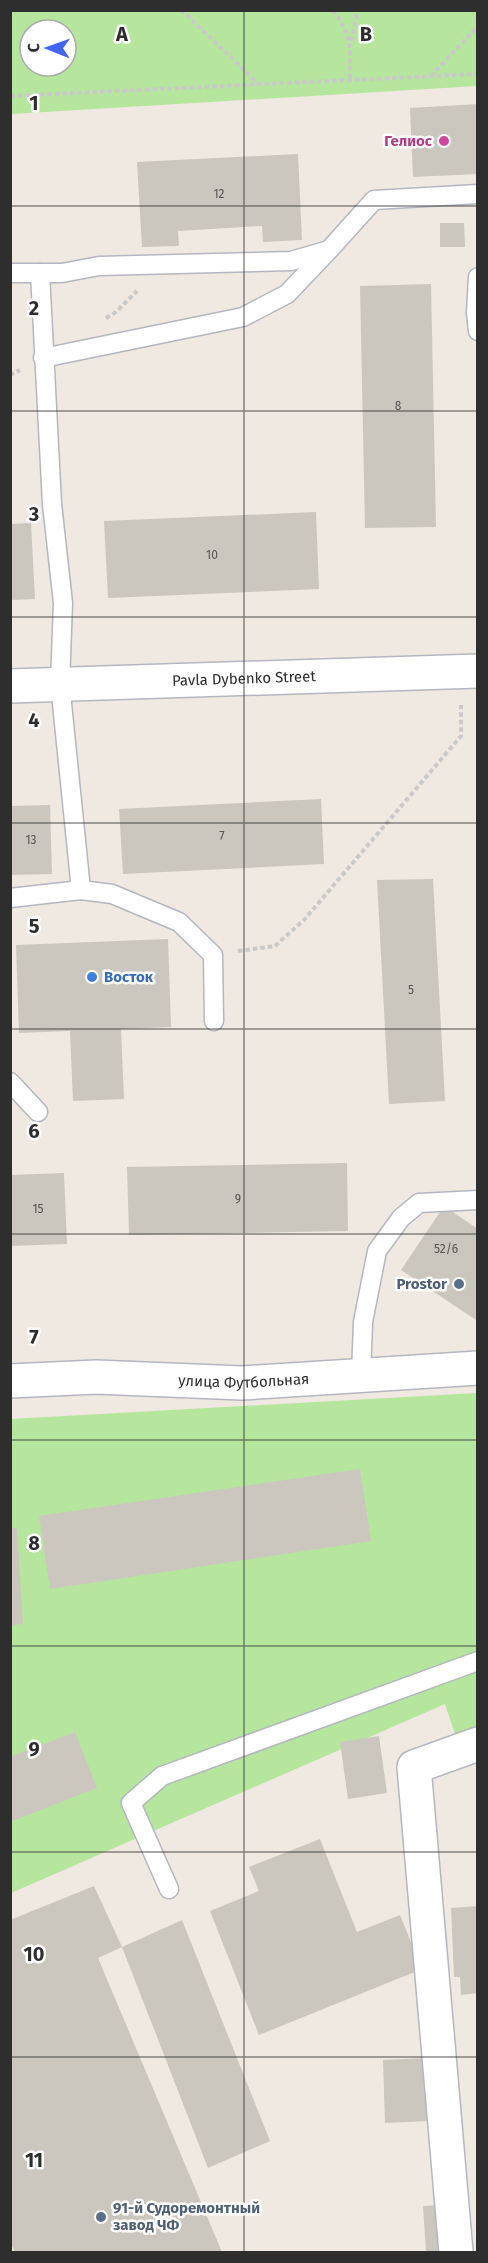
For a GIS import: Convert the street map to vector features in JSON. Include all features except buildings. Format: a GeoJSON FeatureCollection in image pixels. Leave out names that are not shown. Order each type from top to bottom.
{"type":"FeatureCollection","features":[{"type":"Feature","properties":{"kind":"street","name":"Pavla Dybenko Street"},"geometry":{"type":"LineString","coordinates":[[10,686],[469,671]]}},
{"type":"Feature","properties":{"kind":"street","name":"улица Футбольная"},"geometry":{"type":"LineString","coordinates":[[10,1381],[96,1377],[242,1383],[477,1368]]}},
{"type":"Feature","properties":{"kind":"street"},"geometry":{"type":"LineString","coordinates":[[456,2253],[414,1767],[477,1744]]}},
{"type":"Feature","properties":{"kind":"lane"},"geometry":{"type":"LineString","coordinates":[[43,358],[243,317],[287,294],[374,200],[477,194]]}},
{"type":"Feature","properties":{"kind":"lane"},"geometry":{"type":"LineString","coordinates":[[10,273],[62,273],[99,266],[291,261],[328,250]]}},
{"type":"Feature","properties":{"kind":"lane"},"geometry":{"type":"LineString","coordinates":[[40,273],[52,504],[63,603],[60,684],[81,891]]}},
{"type":"Feature","properties":{"kind":"lane"},"geometry":{"type":"LineString","coordinates":[[477,277],[477,331]]}},
{"type":"Feature","properties":{"kind":"lane"},"geometry":{"type":"LineString","coordinates":[[10,898],[81,891],[112,894],[179,922],[213,955],[214,1021]]}},
{"type":"Feature","properties":{"kind":"lane"},"geometry":{"type":"LineString","coordinates":[[10,1082],[38,1112]]}},
{"type":"Feature","properties":{"kind":"lane"},"geometry":{"type":"LineString","coordinates":[[361,1375],[363,1322],[377,1251],[401,1218],[419,1203],[477,1200]]}},
{"type":"Feature","properties":{"kind":"lane"},"geometry":{"type":"LineString","coordinates":[[169,1889],[131,1803],[162,1776],[477,1661]]}},
{"type":"Feature","properties":{"kind":"path"},"geometry":{"type":"LineString","coordinates":[[181,10],[259,84]]}},
{"type":"Feature","properties":{"kind":"path"},"geometry":{"type":"LineString","coordinates":[[333,10],[344,25],[351,42]]}},
{"type":"Feature","properties":{"kind":"path"},"geometry":{"type":"LineString","coordinates":[[350,80],[351,42],[358,10]]}},
{"type":"Feature","properties":{"kind":"path"},"geometry":{"type":"LineString","coordinates":[[430,76],[477,26]]}},
{"type":"Feature","properties":{"kind":"path"},"geometry":{"type":"LineString","coordinates":[[10,96],[477,74]]}},
{"type":"Feature","properties":{"kind":"path"},"geometry":{"type":"LineString","coordinates":[[213,955],[275,946],[304,920],[461,736],[469,671]]}},
{"type":"Feature","properties":{"kind":"green space"},"geometry":{"type":"Polygon","coordinates":[[[11,10],[477,11],[477,86],[11,114],[11,10]]]}},
{"type":"Feature","properties":{"kind":"green space"},"geometry":{"type":"Polygon","coordinates":[[[477,1393],[477,1759],[465,1764],[445,1704],[11,1893],[11,1419],[477,1393]]]}},
{"type":"Feature","properties":{"kind":"place","name":"Гелиос"},"geometry":{"type":"Point","coordinates":[444,141]}},
{"type":"Feature","properties":{"kind":"place","name":"Восток"},"geometry":{"type":"Point","coordinates":[92,977]}},
{"type":"Feature","properties":{"kind":"place","name":"Prostor"},"geometry":{"type":"Point","coordinates":[459,1284]}},
{"type":"Feature","properties":{"kind":"place","name":"91-й Судоремонтный завод ЧФ"},"geometry":{"type":"Point","coordinates":[101,2217]}}]}
